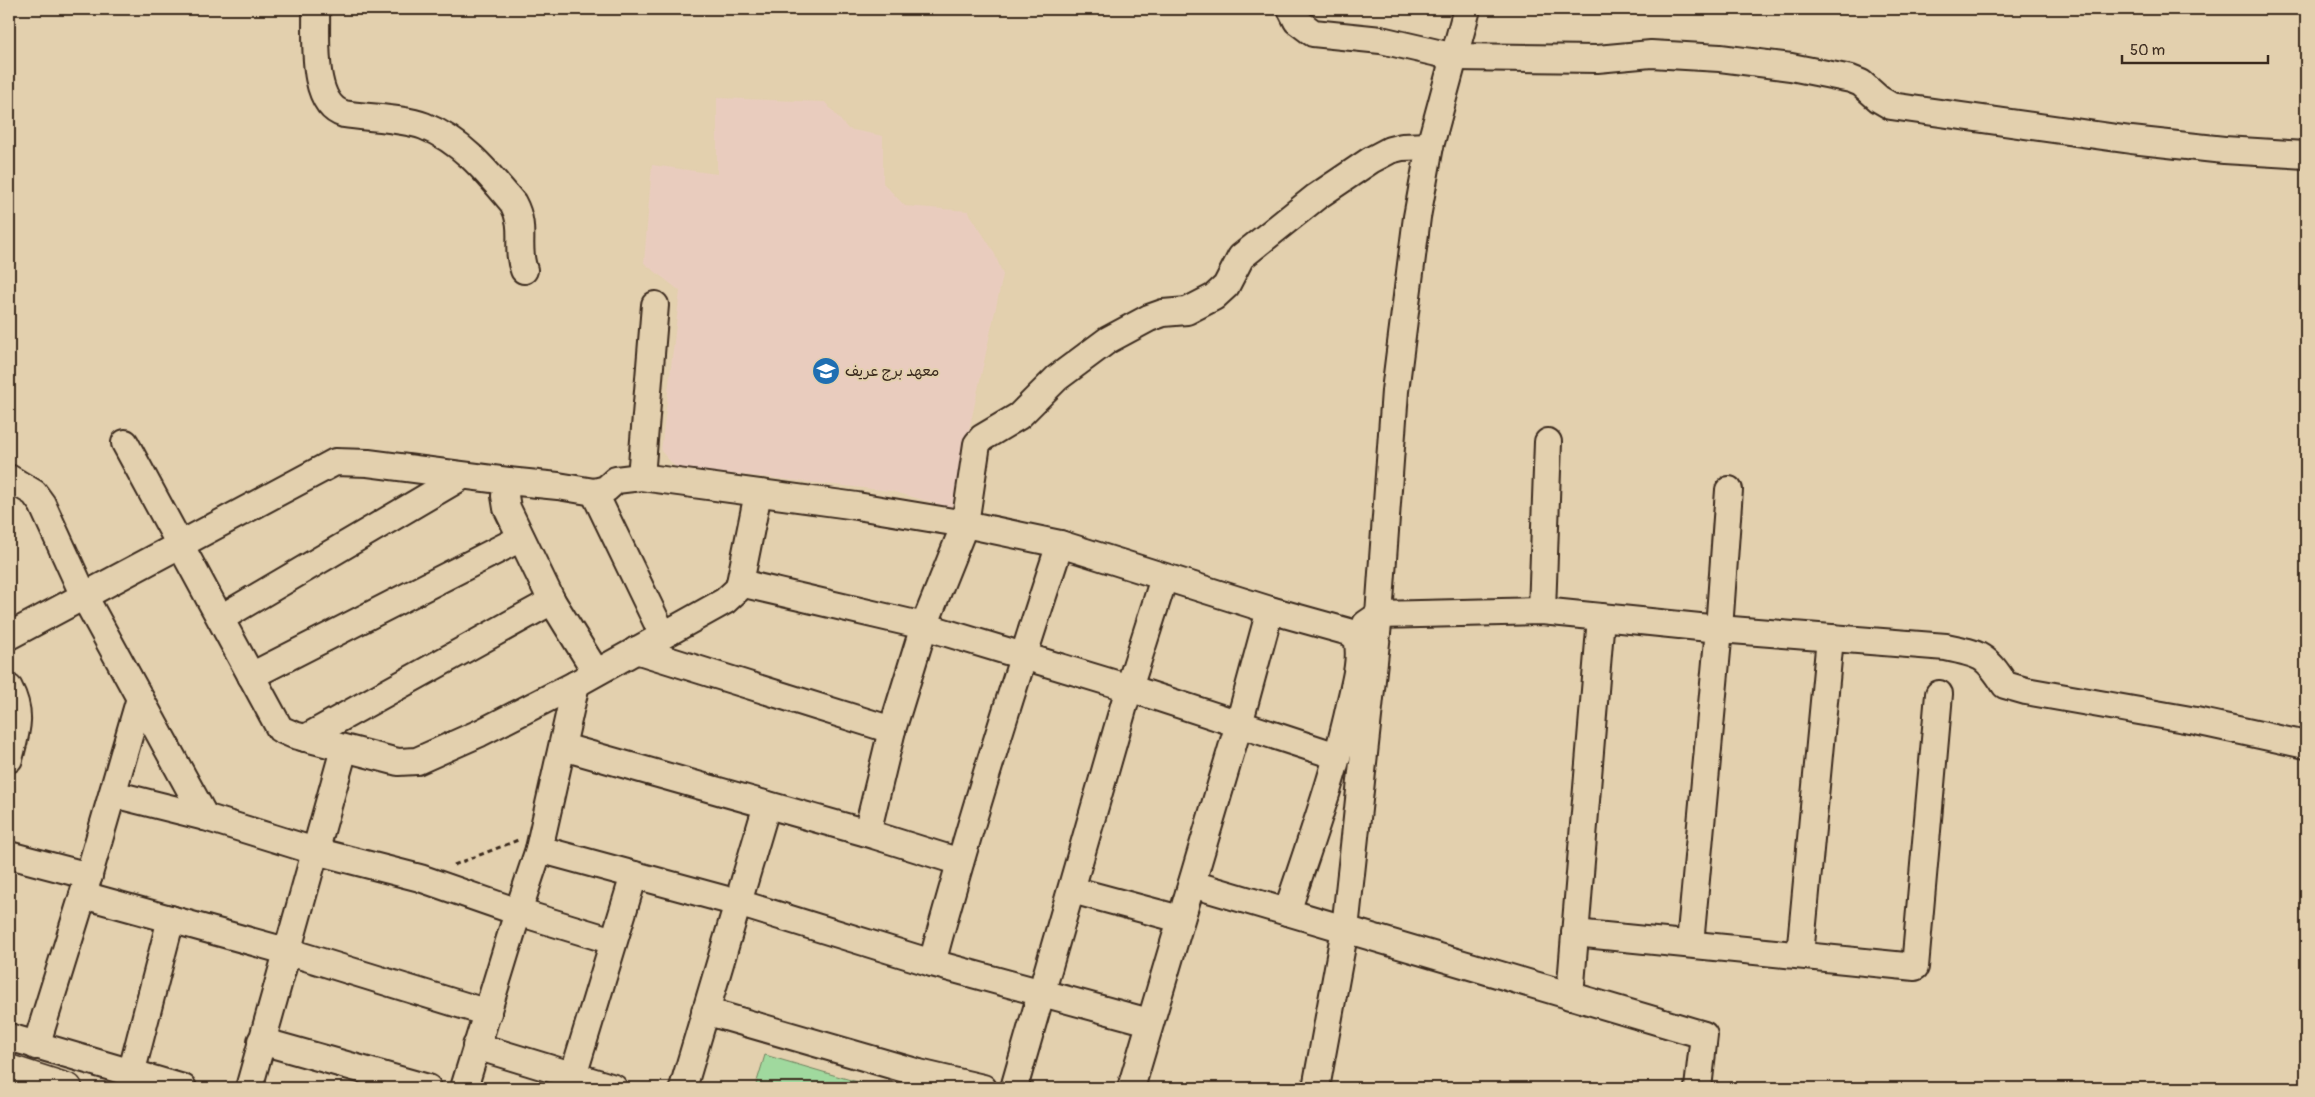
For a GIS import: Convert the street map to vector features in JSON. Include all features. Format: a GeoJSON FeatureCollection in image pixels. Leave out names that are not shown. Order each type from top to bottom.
{"type":"FeatureCollection","features":[{"type":"Feature","properties":{"kind":"main road"},"geometry":{"type":"LineString","coordinates":[[9,1069],[68,1088]]}},
{"type":"Feature","properties":{"kind":"street"},"geometry":{"type":"LineString","coordinates":[[316,9],[318,75],[324,96],[332,109],[344,114],[423,126],[451,140],[476,160],[518,211],[522,225],[521,263],[524,270]]}},
{"type":"Feature","properties":{"kind":"street"},"geometry":{"type":"LineString","coordinates":[[1290,9],[1297,21],[1313,33],[1380,40],[1455,57],[1597,59],[1651,54],[1720,58],[1851,79],[1861,83],[1879,99],[1892,106],[2131,140],[2224,150],[2306,155]]}},
{"type":"Feature","properties":{"kind":"street"},"geometry":{"type":"LineString","coordinates":[[1316,1088],[1345,929],[1379,615],[1395,391],[1416,217],[1430,146],[1467,9]]}},
{"type":"Feature","properties":{"kind":"street"},"geometry":{"type":"LineString","coordinates":[[866,833],[892,730],[924,626],[965,524],[977,444],[982,438],[1019,416],[1057,378],[1129,328],[1163,314],[1187,311],[1214,297],[1226,286],[1241,257],[1316,197],[1371,160],[1390,150],[1402,147],[1430,146]]}},
{"type":"Feature","properties":{"kind":"street"},"geometry":{"type":"LineString","coordinates":[[641,477],[655,305]]}},
{"type":"Feature","properties":{"kind":"street"},"geometry":{"type":"LineString","coordinates":[[1542,611],[1548,442]]}},
{"type":"Feature","properties":{"kind":"street"},"geometry":{"type":"LineString","coordinates":[[125,443],[280,729],[344,749],[398,762],[417,761],[480,733],[716,607],[732,595],[740,583],[758,493]]}},
{"type":"Feature","properties":{"kind":"street"},"geometry":{"type":"LineString","coordinates":[[9,636],[335,462],[368,463],[594,492],[606,489],[616,480],[641,477],[965,524],[1060,544],[1164,578],[1352,633],[1358,645],[1357,671],[1337,756],[1286,912]]}},
{"type":"Feature","properties":{"kind":"street"},"geometry":{"type":"LineString","coordinates":[[221,618],[461,476]]}},
{"type":"Feature","properties":{"kind":"street"},"geometry":{"type":"LineString","coordinates":[[9,478],[34,493],[42,504],[84,596],[205,817]]}},
{"type":"Feature","properties":{"kind":"street"},"geometry":{"type":"LineString","coordinates":[[464,1088],[542,839],[563,747],[586,678],[507,508],[505,496],[508,481]]}},
{"type":"Feature","properties":{"kind":"street"},"geometry":{"type":"LineString","coordinates":[[1690,944],[1719,629],[1729,490]]}},
{"type":"Feature","properties":{"kind":"street"},"geometry":{"type":"LineString","coordinates":[[594,492],[662,635]]}},
{"type":"Feature","properties":{"kind":"street"},"geometry":{"type":"LineString","coordinates":[[251,676],[521,538]]}},
{"type":"Feature","properties":{"kind":"street"},"geometry":{"type":"LineString","coordinates":[[932,963],[960,862],[1023,656],[1060,544]]}},
{"type":"Feature","properties":{"kind":"street"},"geometry":{"type":"LineString","coordinates":[[1014,1088],[1129,688],[1164,578]]}},
{"type":"Feature","properties":{"kind":"street"},"geometry":{"type":"LineString","coordinates":[[740,583],[924,626],[1129,688],[1337,756]]}},
{"type":"Feature","properties":{"kind":"street"},"geometry":{"type":"LineString","coordinates":[[305,738],[552,602]]}},
{"type":"Feature","properties":{"kind":"street"},"geometry":{"type":"LineString","coordinates":[[1131,1088],[1239,724],[1270,610]]}},
{"type":"Feature","properties":{"kind":"street"},"geometry":{"type":"LineString","coordinates":[[1352,633],[1379,615],[1542,611],[1719,629],[1946,647],[1978,654],[1998,671],[2005,685],[2013,688],[2196,721],[2306,745]]}},
{"type":"Feature","properties":{"kind":"street"},"geometry":{"type":"LineString","coordinates":[[1570,996],[1601,617]]}},
{"type":"Feature","properties":{"kind":"street"},"geometry":{"type":"LineString","coordinates":[[1800,955],[1830,638]]}},
{"type":"Feature","properties":{"kind":"street"},"geometry":{"type":"LineString","coordinates":[[636,650],[892,730]]}},
{"type":"Feature","properties":{"kind":"street"},"geometry":{"type":"LineString","coordinates":[[9,688],[16,702],[18,716],[9,759]]}},
{"type":"Feature","properties":{"kind":"street"},"geometry":{"type":"LineString","coordinates":[[1576,932],[1915,967],[1939,694]]}},
{"type":"Feature","properties":{"kind":"street"},"geometry":{"type":"LineString","coordinates":[[36,1046],[86,886],[140,698]]}},
{"type":"Feature","properties":{"kind":"street"},"geometry":{"type":"LineString","coordinates":[[563,747],[866,833],[960,862]]}},
{"type":"Feature","properties":{"kind":"street"},"geometry":{"type":"LineString","coordinates":[[249,1088],[344,749]]}},
{"type":"Feature","properties":{"kind":"street"},"geometry":{"type":"LineString","coordinates":[[113,794],[205,817],[314,851],[420,878],[518,912],[614,941]]}},
{"type":"Feature","properties":{"kind":"street"},"geometry":{"type":"LineString","coordinates":[[683,1088],[767,805]]}},
{"type":"Feature","properties":{"kind":"street"},"geometry":{"type":"LineString","coordinates":[[542,839],[634,874],[738,903],[932,963],[1150,1022]]}},
{"type":"Feature","properties":{"kind":"street"},"geometry":{"type":"LineString","coordinates":[[9,855],[171,919],[286,951],[488,1012]]}},
{"type":"Feature","properties":{"kind":"street"},"geometry":{"type":"LineString","coordinates":[[573,1076],[634,874]]}},
{"type":"Feature","properties":{"kind":"street"},"geometry":{"type":"LineString","coordinates":[[1192,884],[1704,1035],[1698,1088]]}},
{"type":"Feature","properties":{"kind":"street"},"geometry":{"type":"LineString","coordinates":[[1072,890],[1180,919]]}},
{"type":"Feature","properties":{"kind":"street"},"geometry":{"type":"LineString","coordinates":[[131,1074],[171,919]]}},
{"type":"Feature","properties":{"kind":"street"},"geometry":{"type":"LineString","coordinates":[[705,1011],[917,1081],[984,1088]]}},
{"type":"Feature","properties":{"kind":"street"},"geometry":{"type":"LineString","coordinates":[[9,1037],[183,1088]]}},
{"type":"Feature","properties":{"kind":"street"},"geometry":{"type":"LineString","coordinates":[[261,1041],[428,1088]]}},
{"type":"Feature","properties":{"kind":"street"},"geometry":{"type":"LineString","coordinates":[[476,1046],[614,1088]]}},
{"type":"Feature","properties":{"kind":"path"},"geometry":{"type":"LineString","coordinates":[[420,878],[542,839]]}},
{"type":"Feature","properties":{"kind":"shaded area","name":"معهد برج عريف"},"geometry":{"type":"Polygon","coordinates":[[[717,98],[825,102],[848,129],[883,136],[883,183],[905,206],[968,211],[994,252],[1003,275],[952,508],[891,491],[676,468],[661,451],[680,291],[644,263],[652,165],[717,174],[717,98]]]}},
{"type":"Feature","properties":{"kind":"green space"},"geometry":{"type":"Polygon","coordinates":[[[765,1055],[878,1088],[755,1088],[765,1055]]]}},
{"type":"Feature","properties":{"kind":"place","name":"معهد برج عريف"},"geometry":{"type":"Point","coordinates":[826,371]}}]}
